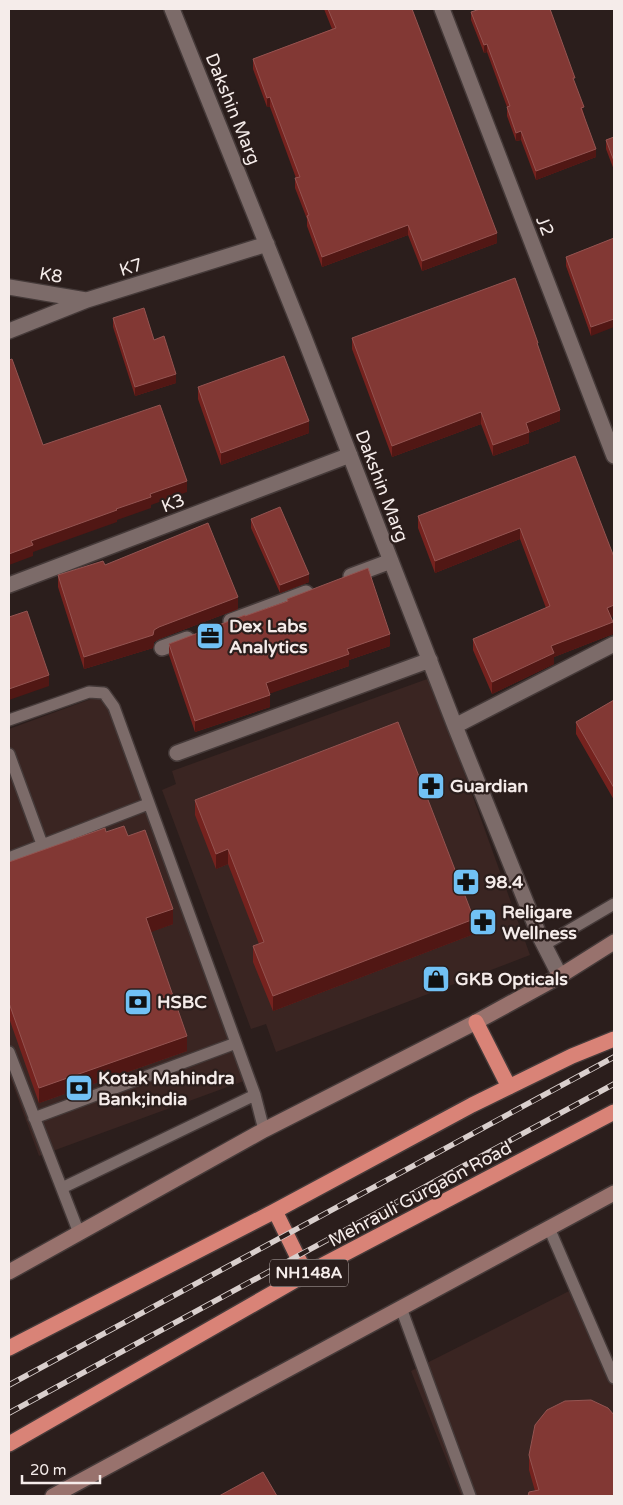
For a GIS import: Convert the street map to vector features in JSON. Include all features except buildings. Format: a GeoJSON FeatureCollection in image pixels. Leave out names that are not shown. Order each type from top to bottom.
{"type":"FeatureCollection","features":[{"type":"Feature","properties":{"kind":"highway"},"geometry":{"type":"LineString","coordinates":[[476,1022],[509,1087]]}},
{"type":"Feature","properties":{"kind":"highway"},"geometry":{"type":"LineString","coordinates":[[9,1348],[275,1211],[509,1087],[572,1056],[614,1039]]}},
{"type":"Feature","properties":{"kind":"highway","name":"Mehrauli Gurgaon Road"},"geometry":{"type":"LineString","coordinates":[[9,1444],[306,1274],[614,1112]]}},
{"type":"Feature","properties":{"kind":"highway"},"geometry":{"type":"LineString","coordinates":[[275,1211],[306,1274]]}},
{"type":"Feature","properties":{"kind":"street","name":"Dakshin Marg"},"geometry":{"type":"LineString","coordinates":[[172,9],[267,244],[456,726],[544,945],[560,976]]}},
{"type":"Feature","properties":{"kind":"street","name":"J2"},"geometry":{"type":"LineString","coordinates":[[442,9],[614,456]]}},
{"type":"Feature","properties":{"kind":"street","name":"K7"},"geometry":{"type":"LineString","coordinates":[[9,331],[87,300],[267,244]]}},
{"type":"Feature","properties":{"kind":"street","name":"K8"},"geometry":{"type":"LineString","coordinates":[[9,287],[87,300]]}},
{"type":"Feature","properties":{"kind":"street","name":"K3"},"geometry":{"type":"LineString","coordinates":[[9,585],[350,455]]}},
{"type":"Feature","properties":{"kind":"street"},"geometry":{"type":"LineString","coordinates":[[336,582],[391,561]]}},
{"type":"Feature","properties":{"kind":"street"},"geometry":{"type":"LineString","coordinates":[[217,627],[318,589]]}},
{"type":"Feature","properties":{"kind":"street"},"geometry":{"type":"LineString","coordinates":[[162,648],[199,634]]}},
{"type":"Feature","properties":{"kind":"street"},"geometry":{"type":"LineString","coordinates":[[456,726],[614,644]]}},
{"type":"Feature","properties":{"kind":"street"},"geometry":{"type":"LineString","coordinates":[[177,753],[430,660]]}},
{"type":"Feature","properties":{"kind":"street"},"geometry":{"type":"LineString","coordinates":[[9,1272],[264,1130],[476,1022],[560,976],[614,942]]}},
{"type":"Feature","properties":{"kind":"street"},"geometry":{"type":"LineString","coordinates":[[53,1496],[614,1194]]}},
{"type":"Feature","properties":{"kind":"lane"},"geometry":{"type":"LineString","coordinates":[[9,720],[89,692],[104,693],[114,707],[255,1095],[264,1130]]}},
{"type":"Feature","properties":{"kind":"lane"},"geometry":{"type":"LineString","coordinates":[[9,754],[42,844]]}},
{"type":"Feature","properties":{"kind":"lane"},"geometry":{"type":"LineString","coordinates":[[9,858],[148,804]]}},
{"type":"Feature","properties":{"kind":"lane"},"geometry":{"type":"LineString","coordinates":[[544,945],[614,904]]}},
{"type":"Feature","properties":{"kind":"lane"},"geometry":{"type":"LineString","coordinates":[[34,1118],[236,1043]]}},
{"type":"Feature","properties":{"kind":"lane"},"geometry":{"type":"LineString","coordinates":[[9,1052],[79,1233]]}},
{"type":"Feature","properties":{"kind":"lane"},"geometry":{"type":"LineString","coordinates":[[62,1188],[255,1095]]}},
{"type":"Feature","properties":{"kind":"lane"},"geometry":{"type":"LineString","coordinates":[[549,1228],[614,1378]]}},
{"type":"Feature","properties":{"kind":"lane"},"geometry":{"type":"LineString","coordinates":[[401,1308],[470,1496]]}},
{"type":"Feature","properties":{"kind":"shaded area"},"geometry":{"type":"Polygon","coordinates":[[[430,678],[530,955],[276,1052],[266,1024],[251,1029],[162,790],[176,784],[172,771],[430,678]]]}},
{"type":"Feature","properties":{"kind":"shaded area"},"geometry":{"type":"Polygon","coordinates":[[[110,692],[252,1078],[39,1156],[9,1074],[9,729],[110,692]]]}},
{"type":"Feature","properties":{"kind":"shaded area"},"geometry":{"type":"Polygon","coordinates":[[[577,1287],[614,1364],[614,1496],[461,1496],[411,1371],[577,1287]]]}},
{"type":"Feature","properties":{"kind":"railway"},"geometry":{"type":"LineString","coordinates":[[9,1385],[614,1057]]}},
{"type":"Feature","properties":{"kind":"railway"},"geometry":{"type":"LineString","coordinates":[[9,1413],[614,1084]]}},
{"type":"Feature","properties":{"kind":"place","name":"Dex Labs Analytics"},"geometry":{"type":"Point","coordinates":[210,636]}},
{"type":"Feature","properties":{"kind":"place","name":"Guardian"},"geometry":{"type":"Point","coordinates":[431,786]}},
{"type":"Feature","properties":{"kind":"place","name":"98.4"},"geometry":{"type":"Point","coordinates":[466,882]}},
{"type":"Feature","properties":{"kind":"place","name":"Religare Wellness"},"geometry":{"type":"Point","coordinates":[483,922]}},
{"type":"Feature","properties":{"kind":"place","name":"GKB Opticals"},"geometry":{"type":"Point","coordinates":[436,979]}},
{"type":"Feature","properties":{"kind":"place","name":"HSBC"},"geometry":{"type":"Point","coordinates":[138,1002]}},
{"type":"Feature","properties":{"kind":"place","name":"Kotak Mahindra Bank;india"},"geometry":{"type":"Point","coordinates":[79,1088]}}]}
